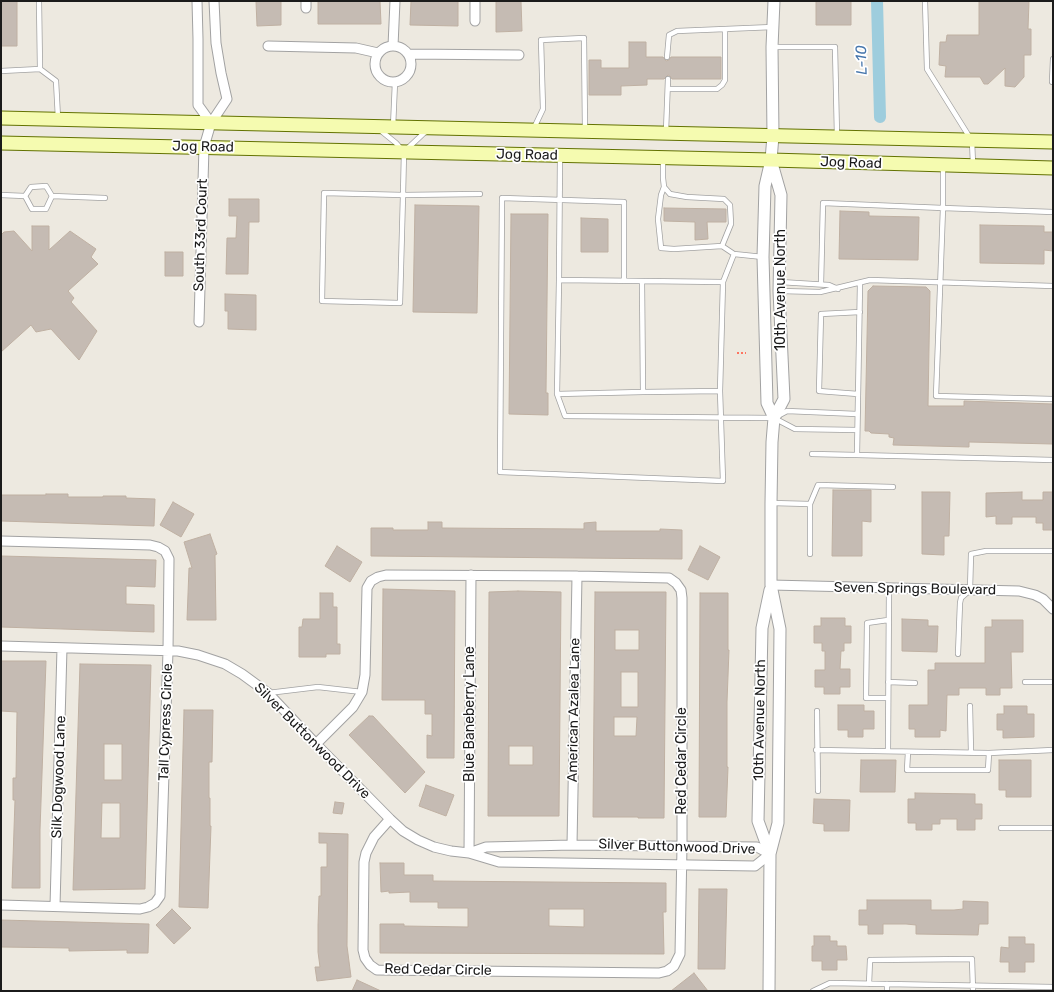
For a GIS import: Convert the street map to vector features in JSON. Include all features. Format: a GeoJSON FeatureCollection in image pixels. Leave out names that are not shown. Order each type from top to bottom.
{"type":"FeatureCollection","features":[{"type":"Feature","properties":{"kind":"main road","name":"Jog Road"},"geometry":{"type":"LineString","coordinates":[[1,118],[1053,142]]}},
{"type":"Feature","properties":{"kind":"main road","name":"Jog Road"},"geometry":{"type":"LineString","coordinates":[[1,143],[771,160],[1053,168]]}},
{"type":"Feature","properties":{"kind":"street"},"geometry":{"type":"LineString","coordinates":[[197,1],[198,105],[211,123]]}},
{"type":"Feature","properties":{"kind":"street","name":"South 33rd Court"},"geometry":{"type":"LineString","coordinates":[[199,322],[204,147],[211,123],[227,99],[216,43],[214,1]]}},
{"type":"Feature","properties":{"kind":"street"},"geometry":{"type":"LineString","coordinates":[[393,46],[395,1]]}},
{"type":"Feature","properties":{"kind":"street"},"geometry":{"type":"LineString","coordinates":[[475,1],[475,20]]}},
{"type":"Feature","properties":{"kind":"street","name":"10th Avenue North"},"geometry":{"type":"LineString","coordinates":[[774,1],[772,47],[773,136],[771,160],[765,186],[763,257],[767,403],[774,418]]}},
{"type":"Feature","properties":{"kind":"street"},"geometry":{"type":"LineString","coordinates":[[268,46],[356,48],[378,53]]}},
{"type":"Feature","properties":{"kind":"street"},"geometry":{"type":"LineString","coordinates":[[408,54],[411,66],[405,77],[395,82],[389,82],[378,76],[374,65],[378,53],[387,46],[399,47],[408,54],[519,55]]}},
{"type":"Feature","properties":{"kind":"street","name":"10th Avenue North"},"geometry":{"type":"LineString","coordinates":[[769,991],[770,854],[778,823],[780,629],[772,585],[772,442],[774,418],[784,400],[779,286],[781,195],[771,160]]}},
{"type":"Feature","properties":{"kind":"street","name":"Tall Cypress Circle"},"geometry":{"type":"LineString","coordinates":[[1,541],[150,545],[158,546],[165,551],[169,559],[168,651],[160,896],[155,903],[140,909],[1,905]]}},
{"type":"Feature","properties":{"kind":"street","name":"Red Cedar Circle"},"geometry":{"type":"LineString","coordinates":[[316,744],[353,707],[362,692],[365,675],[367,588],[371,582],[378,577],[386,575],[577,576],[669,578],[676,582],[682,598],[682,846],[680,954],[674,966],[667,971],[659,973],[377,970],[370,965],[365,958],[363,950],[364,862],[367,849],[374,837],[390,820]]}},
{"type":"Feature","properties":{"kind":"street","name":"Blue Baneberry Lane"},"geometry":{"type":"LineString","coordinates":[[470,853],[471,575]]}},
{"type":"Feature","properties":{"kind":"street","name":"American Azalea Lane"},"geometry":{"type":"LineString","coordinates":[[572,845],[577,576]]}},
{"type":"Feature","properties":{"kind":"street","name":"10th Avenue North"},"geometry":{"type":"LineString","coordinates":[[770,854],[758,821],[762,628],[772,585]]}},
{"type":"Feature","properties":{"kind":"street","name":"Seven Springs Boulevard"},"geometry":{"type":"LineString","coordinates":[[772,585],[1028,593],[1043,599],[1053,609]]}},
{"type":"Feature","properties":{"kind":"street","name":"Silver Buttonwood Drive"},"geometry":{"type":"LineString","coordinates":[[1,646],[168,651],[198,655],[216,660],[242,674],[268,693],[390,820],[403,831],[429,845],[451,851],[470,853],[499,862],[755,866],[770,854],[757,846],[572,845],[486,847],[470,853]]}},
{"type":"Feature","properties":{"kind":"street","name":"Silk Dogwood Lane"},"geometry":{"type":"LineString","coordinates":[[56,906],[62,648]]}},
{"type":"Feature","properties":{"kind":"lane"},"geometry":{"type":"LineString","coordinates":[[39,1],[40,69]]}},
{"type":"Feature","properties":{"kind":"lane"},"geometry":{"type":"LineString","coordinates":[[925,1],[927,68],[972,141],[973,166]]}},
{"type":"Feature","properties":{"kind":"lane"},"geometry":{"type":"LineString","coordinates":[[667,57],[670,35],[677,31],[773,27]]}},
{"type":"Feature","properties":{"kind":"lane"},"geometry":{"type":"LineString","coordinates":[[668,89],[718,89],[725,80],[725,29]]}},
{"type":"Feature","properties":{"kind":"lane"},"geometry":{"type":"LineString","coordinates":[[533,130],[543,109],[540,40],[584,38],[585,131]]}},
{"type":"Feature","properties":{"kind":"lane"},"geometry":{"type":"LineString","coordinates":[[772,47],[835,47],[837,137]]}},
{"type":"Feature","properties":{"kind":"lane"},"geometry":{"type":"LineString","coordinates":[[1052,82],[1053,58]]}},
{"type":"Feature","properties":{"kind":"lane"},"geometry":{"type":"LineString","coordinates":[[1,71],[40,69],[56,81],[58,119]]}},
{"type":"Feature","properties":{"kind":"lane"},"geometry":{"type":"LineString","coordinates":[[666,133],[668,79]]}},
{"type":"Feature","properties":{"kind":"lane"},"geometry":{"type":"LineString","coordinates":[[393,127],[395,82]]}},
{"type":"Feature","properties":{"kind":"lane"},"geometry":{"type":"LineString","coordinates":[[374,126],[384,133],[404,152]]}},
{"type":"Feature","properties":{"kind":"lane"},"geometry":{"type":"LineString","coordinates":[[435,128],[424,133],[404,152],[403,195],[400,303],[322,301],[324,193],[403,195],[480,194]]}},
{"type":"Feature","properties":{"kind":"lane"},"geometry":{"type":"LineString","coordinates":[[560,156],[557,394],[565,416],[774,418],[787,412],[857,414]]}},
{"type":"Feature","properties":{"kind":"lane"},"geometry":{"type":"LineString","coordinates":[[663,158],[664,187],[661,195],[658,219],[661,248],[680,249],[722,246],[734,254],[763,257]]}},
{"type":"Feature","properties":{"kind":"lane"},"geometry":{"type":"LineString","coordinates":[[944,165],[936,396],[1053,399]]}},
{"type":"Feature","properties":{"kind":"lane"},"geometry":{"type":"LineString","coordinates":[[25,196],[31,187],[46,186],[52,196]]}},
{"type":"Feature","properties":{"kind":"lane"},"geometry":{"type":"LineString","coordinates":[[664,187],[670,194],[687,197],[724,199],[730,204],[731,224],[722,246]]}},
{"type":"Feature","properties":{"kind":"lane"},"geometry":{"type":"LineString","coordinates":[[1,195],[25,196]]}},
{"type":"Feature","properties":{"kind":"lane"},"geometry":{"type":"LineString","coordinates":[[25,196],[32,209],[46,209],[52,196]]}},
{"type":"Feature","properties":{"kind":"lane"},"geometry":{"type":"LineString","coordinates":[[52,196],[105,198]]}},
{"type":"Feature","properties":{"kind":"lane"},"geometry":{"type":"LineString","coordinates":[[624,281],[624,202],[502,198],[500,472],[723,481],[720,391],[723,282],[734,254]]}},
{"type":"Feature","properties":{"kind":"lane"},"geometry":{"type":"LineString","coordinates":[[821,284],[823,203],[1053,212]]}},
{"type":"Feature","properties":{"kind":"lane"},"geometry":{"type":"LineString","coordinates":[[559,280],[723,282]]}},
{"type":"Feature","properties":{"kind":"lane"},"geometry":{"type":"LineString","coordinates":[[779,286],[820,292],[838,289],[870,280],[1053,286]]}},
{"type":"Feature","properties":{"kind":"lane"},"geometry":{"type":"LineString","coordinates":[[642,281],[643,392]]}},
{"type":"Feature","properties":{"kind":"lane"},"geometry":{"type":"LineString","coordinates":[[857,455],[860,283]]}},
{"type":"Feature","properties":{"kind":"lane"},"geometry":{"type":"LineString","coordinates":[[779,286],[821,284],[829,285],[838,289]]}},
{"type":"Feature","properties":{"kind":"lane"},"geometry":{"type":"LineString","coordinates":[[858,394],[819,391],[821,314],[860,312]]}},
{"type":"Feature","properties":{"kind":"lane"},"geometry":{"type":"LineString","coordinates":[[557,394],[720,391]]}},
{"type":"Feature","properties":{"kind":"lane"},"geometry":{"type":"LineString","coordinates":[[774,418],[795,429],[857,430]]}},
{"type":"Feature","properties":{"kind":"lane"},"geometry":{"type":"LineString","coordinates":[[812,454],[1053,460]]}},
{"type":"Feature","properties":{"kind":"lane"},"geometry":{"type":"LineString","coordinates":[[810,554],[810,504],[818,485],[893,487]]}},
{"type":"Feature","properties":{"kind":"lane"},"geometry":{"type":"LineString","coordinates":[[771,503],[810,504]]}},
{"type":"Feature","properties":{"kind":"lane"},"geometry":{"type":"LineString","coordinates":[[958,654],[960,603],[961,598],[970,590],[971,554],[986,551],[1053,551]]}},
{"type":"Feature","properties":{"kind":"lane"},"geometry":{"type":"LineString","coordinates":[[888,751],[889,588]]}},
{"type":"Feature","properties":{"kind":"lane"},"geometry":{"type":"LineString","coordinates":[[888,620],[867,623],[866,698],[888,698]]}},
{"type":"Feature","properties":{"kind":"lane"},"geometry":{"type":"LineString","coordinates":[[888,682],[915,683]]}},
{"type":"Feature","properties":{"kind":"lane"},"geometry":{"type":"LineString","coordinates":[[1025,682],[1053,682]]}},
{"type":"Feature","properties":{"kind":"lane"},"geometry":{"type":"LineString","coordinates":[[268,693],[318,687],[362,692]]}},
{"type":"Feature","properties":{"kind":"lane"},"geometry":{"type":"LineString","coordinates":[[970,706],[971,753]]}},
{"type":"Feature","properties":{"kind":"lane"},"geometry":{"type":"LineString","coordinates":[[817,711],[816,750],[818,791]]}},
{"type":"Feature","properties":{"kind":"lane"},"geometry":{"type":"LineString","coordinates":[[816,750],[971,753],[1053,750]]}},
{"type":"Feature","properties":{"kind":"lane"},"geometry":{"type":"LineString","coordinates":[[908,752],[907,770],[988,770],[989,753]]}},
{"type":"Feature","properties":{"kind":"lane"},"geometry":{"type":"LineString","coordinates":[[1001,828],[1053,828]]}},
{"type":"Feature","properties":{"kind":"lane"},"geometry":{"type":"LineString","coordinates":[[869,984],[870,960],[972,959],[973,988]]}},
{"type":"Feature","properties":{"kind":"lane"},"geometry":{"type":"LineString","coordinates":[[813,991],[830,983],[973,988],[1053,987]]}},
{"type":"Feature","properties":{"kind":"lane"},"geometry":{"type":"LineString","coordinates":[[887,984],[887,991]]}},
{"type":"Feature","properties":{"kind":"path"},"geometry":{"type":"LineString","coordinates":[[737,353],[746,353]]}},
{"type":"Feature","properties":{"kind":"building"},"geometry":{"type":"Polygon","coordinates":[[[1,1],[17,1],[17,46],[1,46],[1,1]]]}},
{"type":"Feature","properties":{"kind":"building"},"geometry":{"type":"Polygon","coordinates":[[[256,1],[281,1],[281,25],[257,26],[256,1]]]}},
{"type":"Feature","properties":{"kind":"building"},"geometry":{"type":"Polygon","coordinates":[[[318,1],[380,1],[381,24],[318,24],[318,1]]]}},
{"type":"Feature","properties":{"kind":"building"},"geometry":{"type":"Polygon","coordinates":[[[411,1],[458,1],[458,26],[410,25],[411,1]]]}},
{"type":"Feature","properties":{"kind":"building"},"geometry":{"type":"Polygon","coordinates":[[[496,1],[521,1],[522,31],[496,32],[496,1]]]}},
{"type":"Feature","properties":{"kind":"building"},"geometry":{"type":"Polygon","coordinates":[[[816,1],[851,1],[851,25],[816,25],[816,1]]]}},
{"type":"Feature","properties":{"kind":"building"},"geometry":{"type":"Polygon","coordinates":[[[979,1],[1029,1],[1028,29],[1031,29],[1031,55],[1024,55],[1024,77],[1015,87],[1005,86],[1005,68],[988,84],[984,84],[980,77],[945,77],[946,66],[939,65],[940,42],[946,42],[947,35],[979,35],[979,1]]]}},
{"type":"Feature","properties":{"kind":"building"},"geometry":{"type":"Polygon","coordinates":[[[629,42],[646,42],[646,57],[663,57],[666,61],[671,57],[721,57],[721,79],[672,79],[668,75],[664,79],[647,79],[647,85],[621,86],[621,95],[589,95],[589,60],[601,60],[601,68],[629,68],[629,42]]]}},
{"type":"Feature","properties":{"kind":"building"},"geometry":{"type":"Polygon","coordinates":[[[229,199],[259,199],[259,222],[249,222],[248,274],[226,274],[227,238],[236,238],[237,216],[229,216],[229,199]]]}},
{"type":"Feature","properties":{"kind":"building"},"geometry":{"type":"Polygon","coordinates":[[[415,205],[479,206],[477,313],[413,312],[415,205]]]}},
{"type":"Feature","properties":{"kind":"building"},"geometry":{"type":"Polygon","coordinates":[[[664,208],[726,209],[726,222],[707,222],[708,239],[695,240],[695,222],[664,221],[664,208]]]}},
{"type":"Feature","properties":{"kind":"building"},"geometry":{"type":"Polygon","coordinates":[[[840,211],[869,212],[869,216],[919,217],[918,260],[839,259],[840,211]]]}},
{"type":"Feature","properties":{"kind":"building"},"geometry":{"type":"Polygon","coordinates":[[[511,214],[548,214],[546,393],[548,393],[548,415],[509,414],[511,214]]]}},
{"type":"Feature","properties":{"kind":"building"},"geometry":{"type":"Polygon","coordinates":[[[581,218],[608,219],[608,252],[581,252],[581,218]]]}},
{"type":"Feature","properties":{"kind":"building"},"geometry":{"type":"Polygon","coordinates":[[[980,225],[1044,226],[1044,232],[1053,232],[1053,251],[1044,250],[1044,264],[980,263],[980,225]]]}},
{"type":"Feature","properties":{"kind":"building"},"geometry":{"type":"Polygon","coordinates":[[[32,226],[49,226],[49,250],[70,231],[96,249],[91,257],[98,264],[68,291],[74,298],[71,302],[97,331],[79,360],[51,329],[36,332],[31,325],[1,352],[1,235],[4,232],[14,231],[32,251],[32,226]]]}},
{"type":"Feature","properties":{"kind":"building"},"geometry":{"type":"Polygon","coordinates":[[[165,252],[183,252],[183,276],[165,276],[165,252]]]}},
{"type":"Feature","properties":{"kind":"building"},"geometry":{"type":"Polygon","coordinates":[[[873,286],[926,287],[930,291],[928,406],[964,406],[964,401],[1053,404],[1053,444],[969,442],[969,447],[893,445],[894,438],[889,437],[889,434],[871,433],[869,431],[865,431],[868,291],[873,286]]]}},
{"type":"Feature","properties":{"kind":"building"},"geometry":{"type":"Polygon","coordinates":[[[225,294],[256,295],[256,330],[228,329],[228,311],[225,311],[225,294]]]}},
{"type":"Feature","properties":{"kind":"building"},"geometry":{"type":"Polygon","coordinates":[[[833,490],[871,490],[871,522],[862,521],[862,556],[832,556],[833,490]]]}},
{"type":"Feature","properties":{"kind":"building"},"geometry":{"type":"Polygon","coordinates":[[[922,492],[950,492],[949,536],[944,536],[944,555],[922,554],[922,492]]]}},
{"type":"Feature","properties":{"kind":"building"},"geometry":{"type":"Polygon","coordinates":[[[1022,492],[1022,500],[1043,500],[1043,492],[1053,492],[1053,530],[1043,530],[1043,523],[1036,523],[1036,517],[1012,517],[1012,524],[996,524],[996,516],[986,517],[986,493],[1022,492]]]}},
{"type":"Feature","properties":{"kind":"building"},"geometry":{"type":"Polygon","coordinates":[[[68,494],[68,497],[126,496],[126,498],[155,499],[154,526],[1,521],[1,495],[68,494]]]}},
{"type":"Feature","properties":{"kind":"building"},"geometry":{"type":"Polygon","coordinates":[[[173,502],[194,514],[181,537],[160,525],[173,502]]]}},
{"type":"Feature","properties":{"kind":"building"},"geometry":{"type":"Polygon","coordinates":[[[428,522],[442,522],[442,528],[584,529],[584,523],[596,522],[596,531],[660,531],[660,529],[682,530],[682,559],[371,556],[371,528],[393,528],[393,530],[428,530],[428,522]]]}},
{"type":"Feature","properties":{"kind":"building"},"geometry":{"type":"Polygon","coordinates":[[[210,534],[217,554],[215,555],[216,620],[187,620],[189,568],[192,568],[184,542],[210,534]]]}},
{"type":"Feature","properties":{"kind":"building"},"geometry":{"type":"Polygon","coordinates":[[[337,546],[362,562],[350,582],[325,566],[337,546]]]}},
{"type":"Feature","properties":{"kind":"building"},"geometry":{"type":"Polygon","coordinates":[[[700,546],[720,557],[708,580],[688,570],[700,546]]]}},
{"type":"Feature","properties":{"kind":"building"},"geometry":{"type":"Polygon","coordinates":[[[1,556],[156,560],[155,587],[126,586],[126,604],[154,605],[154,632],[1,627],[1,556]]]}},
{"type":"Feature","properties":{"kind":"building"},"geometry":{"type":"Polygon","coordinates":[[[383,589],[455,591],[454,758],[427,758],[427,735],[432,736],[432,714],[425,714],[425,700],[382,700],[383,589]]]}},
{"type":"Feature","properties":{"kind":"building"},"geometry":{"type":"Polygon","coordinates":[[[489,592],[561,592],[559,816],[488,816],[489,592]],[[509,746],[509,765],[533,765],[533,746],[509,746]]]}},
{"type":"Feature","properties":{"kind":"building"},"geometry":{"type":"Polygon","coordinates":[[[595,592],[666,592],[664,818],[593,817],[595,592]],[[615,630],[615,650],[639,650],[639,630],[615,630]],[[621,672],[621,707],[638,707],[638,672],[621,672]],[[614,717],[614,736],[636,736],[637,717],[614,717]]]}},
{"type":"Feature","properties":{"kind":"building"},"geometry":{"type":"Polygon","coordinates":[[[320,593],[333,593],[333,607],[337,607],[337,644],[340,644],[340,654],[326,654],[326,657],[299,657],[299,627],[302,627],[303,619],[320,619],[320,593]]]}},
{"type":"Feature","properties":{"kind":"building"},"geometry":{"type":"Polygon","coordinates":[[[700,593],[728,593],[728,767],[726,817],[699,817],[700,593]]]}},
{"type":"Feature","properties":{"kind":"building"},"geometry":{"type":"Polygon","coordinates":[[[821,618],[845,618],[845,626],[851,626],[851,643],[844,643],[844,651],[841,651],[840,669],[850,669],[850,687],[840,687],[840,694],[824,694],[824,687],[815,687],[815,670],[825,670],[825,651],[822,651],[822,643],[814,643],[814,626],[821,626],[821,618]]]}},
{"type":"Feature","properties":{"kind":"building"},"geometry":{"type":"Polygon","coordinates":[[[902,619],[928,620],[928,626],[938,626],[937,652],[902,651],[902,619]]]}},
{"type":"Feature","properties":{"kind":"building"},"geometry":{"type":"Polygon","coordinates":[[[992,620],[1023,620],[1023,652],[1011,652],[1012,688],[1000,688],[1000,695],[986,695],[986,688],[959,688],[959,695],[947,695],[946,731],[940,730],[940,737],[915,737],[915,729],[909,729],[909,705],[928,705],[928,670],[935,670],[935,663],[985,663],[985,627],[992,627],[992,620]]]}},
{"type":"Feature","properties":{"kind":"building"},"geometry":{"type":"Polygon","coordinates":[[[1,661],[46,661],[40,830],[40,888],[12,888],[15,800],[13,800],[13,778],[16,778],[17,712],[1,711],[1,661]]]}},
{"type":"Feature","properties":{"kind":"building"},"geometry":{"type":"Polygon","coordinates":[[[80,664],[151,665],[145,889],[73,890],[80,664]],[[104,744],[104,780],[122,780],[122,744],[104,744]],[[102,803],[101,838],[120,838],[120,803],[102,803]]]}},
{"type":"Feature","properties":{"kind":"building"},"geometry":{"type":"Polygon","coordinates":[[[838,705],[864,705],[864,711],[874,711],[874,729],[863,729],[863,737],[848,737],[848,730],[838,730],[838,705]]]}},
{"type":"Feature","properties":{"kind":"building"},"geometry":{"type":"Polygon","coordinates":[[[1004,706],[1027,706],[1027,714],[1034,714],[1034,737],[1003,738],[1003,730],[997,730],[997,714],[1004,714],[1004,706]]]}},
{"type":"Feature","properties":{"kind":"building"},"geometry":{"type":"Polygon","coordinates":[[[184,710],[213,710],[212,762],[209,762],[211,826],[208,908],[179,907],[184,710]]]}},
{"type":"Feature","properties":{"kind":"building"},"geometry":{"type":"Polygon","coordinates":[[[369,716],[373,716],[425,772],[405,793],[349,735],[369,716]]]}},
{"type":"Feature","properties":{"kind":"building"},"geometry":{"type":"Polygon","coordinates":[[[861,760],[896,760],[895,792],[860,792],[861,760]]]}},
{"type":"Feature","properties":{"kind":"building"},"geometry":{"type":"Polygon","coordinates":[[[999,760],[1031,760],[1031,797],[1006,797],[1006,790],[999,790],[999,760]]]}},
{"type":"Feature","properties":{"kind":"building"},"geometry":{"type":"Polygon","coordinates":[[[426,785],[454,795],[446,816],[419,806],[426,785]]]}},
{"type":"Feature","properties":{"kind":"building"},"geometry":{"type":"Polygon","coordinates":[[[915,793],[975,794],[975,804],[982,804],[982,819],[975,819],[975,830],[957,830],[957,819],[940,819],[940,824],[932,824],[932,830],[916,830],[916,823],[908,823],[908,799],[915,799],[915,793]]]}},
{"type":"Feature","properties":{"kind":"building"},"geometry":{"type":"Polygon","coordinates":[[[814,799],[850,800],[849,831],[824,831],[824,824],[813,823],[814,799]]]}},
{"type":"Feature","properties":{"kind":"building"},"geometry":{"type":"Polygon","coordinates":[[[335,802],[344,803],[342,814],[333,813],[335,802]]]}},
{"type":"Feature","properties":{"kind":"building"},"geometry":{"type":"Polygon","coordinates":[[[319,833],[348,834],[347,946],[351,977],[317,981],[315,967],[320,967],[318,952],[318,925],[319,896],[321,896],[321,867],[327,867],[327,843],[319,843],[319,833]]]}},
{"type":"Feature","properties":{"kind":"building"},"geometry":{"type":"Polygon","coordinates":[[[380,863],[404,863],[404,875],[433,875],[433,881],[666,883],[666,912],[663,912],[664,954],[380,953],[380,924],[468,927],[468,908],[438,908],[438,902],[410,902],[410,892],[381,892],[380,863]],[[549,909],[549,926],[584,927],[584,909],[549,909]]]}},
{"type":"Feature","properties":{"kind":"building"},"geometry":{"type":"Polygon","coordinates":[[[699,889],[727,889],[725,969],[698,969],[699,889]]]}},
{"type":"Feature","properties":{"kind":"building"},"geometry":{"type":"Polygon","coordinates":[[[867,900],[931,900],[931,910],[963,909],[963,901],[988,902],[988,924],[979,924],[978,935],[916,934],[916,925],[906,924],[883,924],[883,934],[868,934],[868,925],[859,925],[859,910],[867,910],[867,900]]]}},
{"type":"Feature","properties":{"kind":"building"},"geometry":{"type":"Polygon","coordinates":[[[172,909],[191,928],[174,944],[156,925],[172,909]]]}},
{"type":"Feature","properties":{"kind":"building"},"geometry":{"type":"Polygon","coordinates":[[[1,920],[149,924],[148,953],[127,953],[127,950],[69,951],[69,948],[1,947],[1,920]]]}},
{"type":"Feature","properties":{"kind":"building"},"geometry":{"type":"Polygon","coordinates":[[[814,936],[830,936],[830,941],[837,941],[837,946],[846,946],[847,960],[837,960],[837,970],[822,970],[822,961],[812,961],[814,936]]]}},
{"type":"Feature","properties":{"kind":"building"},"geometry":{"type":"Polygon","coordinates":[[[1009,937],[1025,937],[1025,944],[1034,944],[1034,962],[1025,962],[1025,972],[1009,972],[1009,962],[1000,962],[1001,947],[1009,948],[1009,937]]]}},
{"type":"Feature","properties":{"kind":"building"},"geometry":{"type":"Polygon","coordinates":[[[694,973],[708,991],[671,991],[694,973]]]}},
{"type":"Feature","properties":{"kind":"building"},"geometry":{"type":"Polygon","coordinates":[[[357,980],[381,991],[352,991],[357,980]]]}},
{"type":"Feature","properties":{"kind":"waterway","name":"L-10"},"geometry":{"type":"LineString","coordinates":[[877,1],[880,117]]}}]}
